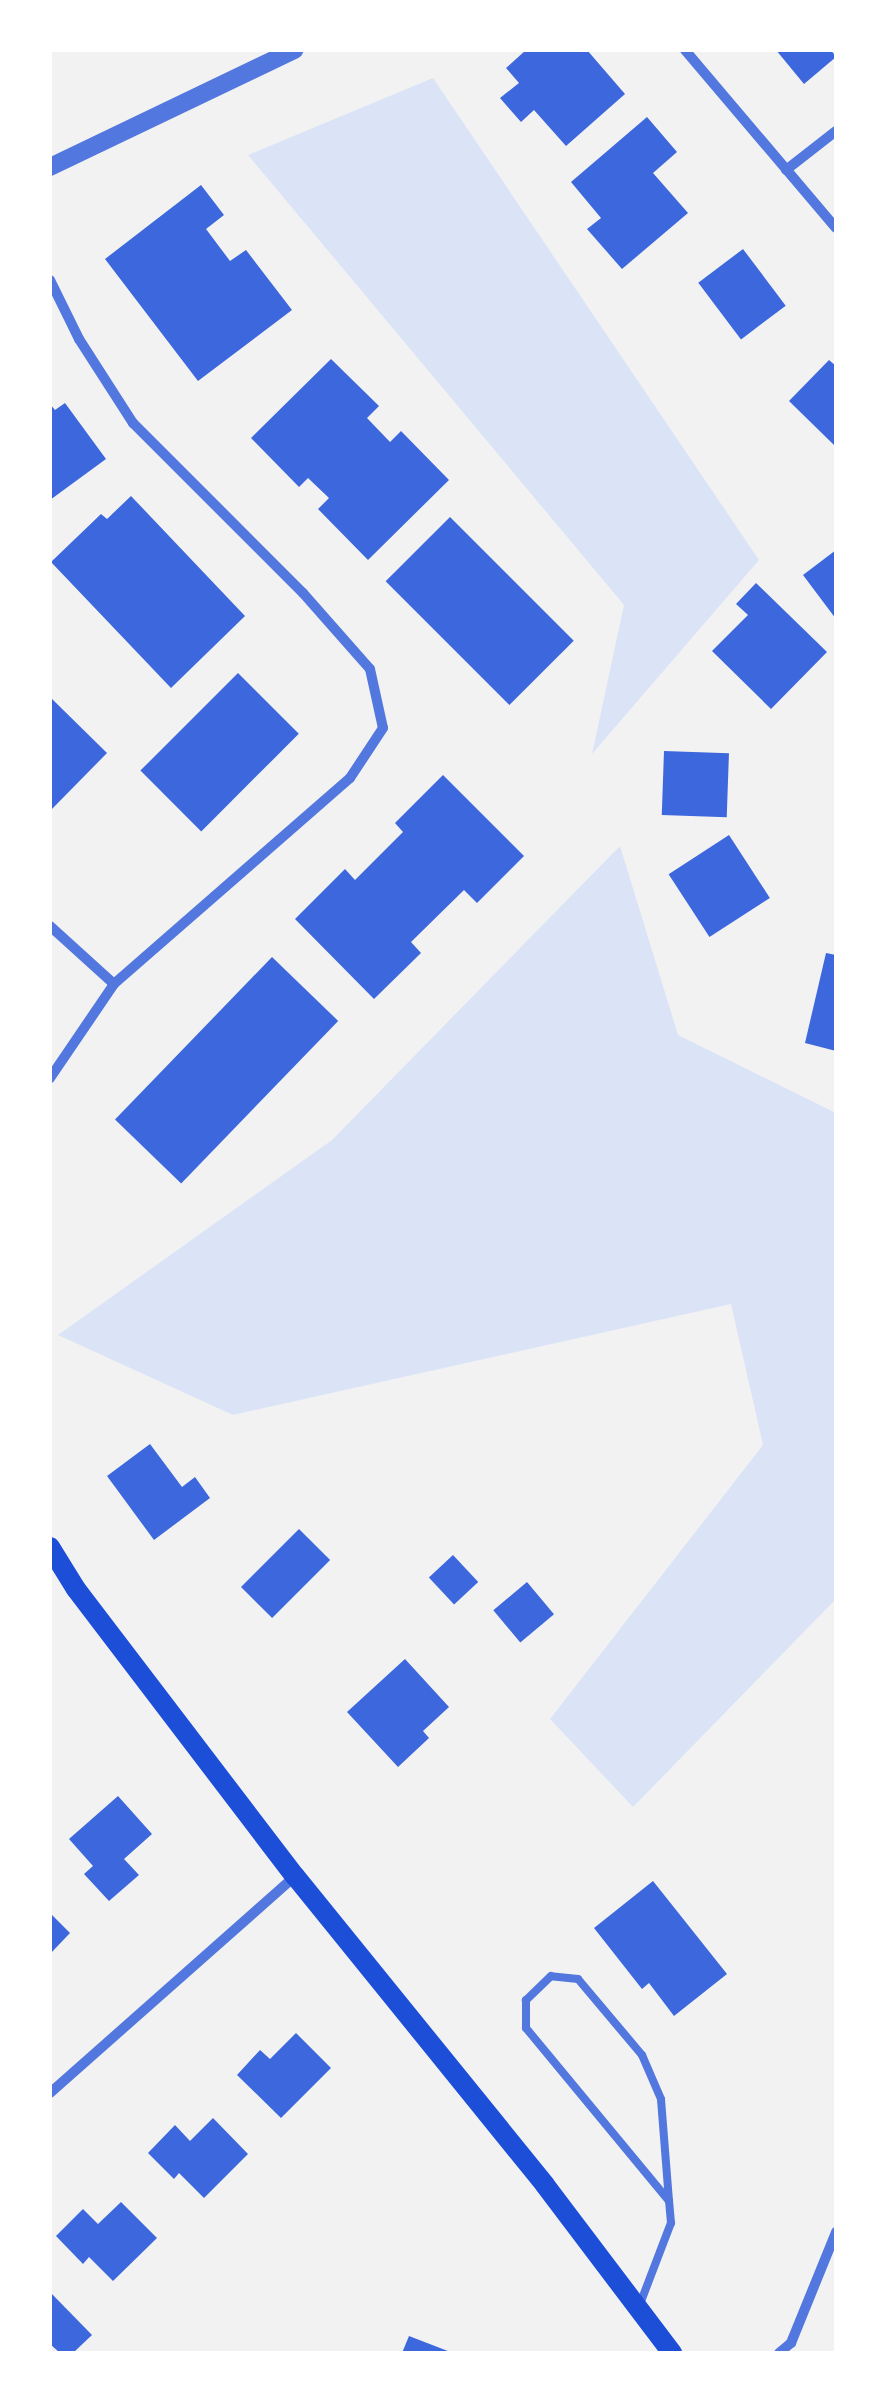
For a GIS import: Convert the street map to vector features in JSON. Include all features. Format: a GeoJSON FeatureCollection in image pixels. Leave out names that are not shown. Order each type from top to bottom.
{"type":"FeatureCollection","features":[{"type":"Feature","properties":{"kind":"main road"},"geometry":{"type":"LineString","coordinates":[[50,1547],[88,1604],[296,1876],[672,2353]]}},
{"type":"Feature","properties":{"kind":"street"},"geometry":{"type":"LineString","coordinates":[[50,167],[294,50]]}},
{"type":"Feature","properties":{"kind":"street"},"geometry":{"type":"LineString","coordinates":[[686,50],[836,228]]}},
{"type":"Feature","properties":{"kind":"street"},"geometry":{"type":"LineString","coordinates":[[786,170],[836,132]]}},
{"type":"Feature","properties":{"kind":"street"},"geometry":{"type":"LineString","coordinates":[[50,280],[79,339],[132,423],[303,593],[370,669],[383,728],[350,778],[114,984],[50,1078]]}},
{"type":"Feature","properties":{"kind":"street"},"geometry":{"type":"LineString","coordinates":[[50,926],[114,984]]}},
{"type":"Feature","properties":{"kind":"street"},"geometry":{"type":"LineString","coordinates":[[50,2093],[296,1876]]}},
{"type":"Feature","properties":{"kind":"street"},"geometry":{"type":"LineString","coordinates":[[779,2353],[791,2342],[827,2264],[836,2232]]}},
{"type":"Feature","properties":{"kind":"lane"},"geometry":{"type":"LineString","coordinates":[[638,2309],[671,2223],[662,2099],[642,2055],[578,1979],[551,1976],[526,2000],[526,2028],[669,2201]]}},
{"type":"Feature","properties":{"kind":"shaded area"},"geometry":{"type":"Polygon","coordinates":[[[433,78],[759,560],[592,754],[624,605],[248,155],[433,78]]]}},
{"type":"Feature","properties":{"kind":"shaded area"},"geometry":{"type":"Polygon","coordinates":[[[620,846],[678,1035],[836,1113],[836,1599],[633,1807],[550,1719],[763,1445],[731,1304],[233,1415],[58,1335],[332,1140],[620,846]]]}},
{"type":"Feature","properties":{"kind":"building"},"geometry":{"type":"Polygon","coordinates":[[[526,50],[587,50],[625,94],[566,146],[534,110],[521,122],[500,98],[519,83],[506,68],[526,50]]]}},
{"type":"Feature","properties":{"kind":"building"},"geometry":{"type":"Polygon","coordinates":[[[776,50],[831,50],[836,57],[804,84],[776,50]]]}},
{"type":"Feature","properties":{"kind":"building"},"geometry":{"type":"Polygon","coordinates":[[[647,117],[677,152],[653,173],[688,213],[622,269],[587,229],[601,218],[571,182],[647,117]]]}},
{"type":"Feature","properties":{"kind":"building"},"geometry":{"type":"Polygon","coordinates":[[[201,185],[224,215],[206,229],[230,261],[246,250],[292,310],[198,381],[105,259],[201,185]]]}},
{"type":"Feature","properties":{"kind":"building"},"geometry":{"type":"Polygon","coordinates":[[[743,249],[786,306],[741,339],[698,283],[743,249]]]}},
{"type":"Feature","properties":{"kind":"building"},"geometry":{"type":"Polygon","coordinates":[[[331,359],[379,406],[367,418],[390,442],[401,431],[449,480],[368,560],[318,509],[329,498],[308,478],[299,487],[251,438],[331,359]]]}},
{"type":"Feature","properties":{"kind":"building"},"geometry":{"type":"Polygon","coordinates":[[[829,360],[836,366],[834,445],[789,401],[829,360]]]}},
{"type":"Feature","properties":{"kind":"building"},"geometry":{"type":"Polygon","coordinates":[[[65,403],[106,459],[50,500],[50,404],[55,410],[65,403]]]}},
{"type":"Feature","properties":{"kind":"building"},"geometry":{"type":"Polygon","coordinates":[[[131,496],[245,616],[171,688],[51,562],[101,514],[107,519],[131,496]]]}},
{"type":"Feature","properties":{"kind":"building"},"geometry":{"type":"Polygon","coordinates":[[[450,517],[574,641],[509,705],[386,581],[450,517]]]}},
{"type":"Feature","properties":{"kind":"building"},"geometry":{"type":"Polygon","coordinates":[[[836,550],[836,619],[803,575],[836,550]]]}},
{"type":"Feature","properties":{"kind":"building"},"geometry":{"type":"Polygon","coordinates":[[[756,583],[827,652],[771,709],[712,651],[748,615],[736,604],[756,583]]]}},
{"type":"Feature","properties":{"kind":"building"},"geometry":{"type":"Polygon","coordinates":[[[238,673],[299,734],[201,831],[140,771],[238,673]]]}},
{"type":"Feature","properties":{"kind":"building"},"geometry":{"type":"Polygon","coordinates":[[[50,697],[107,753],[50,811],[50,697]]]}},
{"type":"Feature","properties":{"kind":"building"},"geometry":{"type":"Polygon","coordinates":[[[664,751],[729,753],[727,817],[662,815],[664,751]]]}},
{"type":"Feature","properties":{"kind":"building"},"geometry":{"type":"Polygon","coordinates":[[[443,775],[524,856],[477,903],[464,890],[411,942],[421,953],[374,999],[295,919],[345,869],[355,880],[403,832],[395,823],[443,775]]]}},
{"type":"Feature","properties":{"kind":"building"},"geometry":{"type":"Polygon","coordinates":[[[729,835],[770,898],[709,937],[669,874],[729,835]]]}},
{"type":"Feature","properties":{"kind":"building"},"geometry":{"type":"Polygon","coordinates":[[[826,953],[836,955],[836,1051],[805,1043],[826,953]]]}},
{"type":"Feature","properties":{"kind":"building"},"geometry":{"type":"Polygon","coordinates":[[[272,957],[338,1021],[181,1183],[115,1120],[272,957]]]}},
{"type":"Feature","properties":{"kind":"building"},"geometry":{"type":"Polygon","coordinates":[[[150,1444],[182,1487],[195,1477],[210,1498],[154,1540],[107,1476],[150,1444]]]}},
{"type":"Feature","properties":{"kind":"building"},"geometry":{"type":"Polygon","coordinates":[[[299,1529],[330,1560],[272,1618],[241,1587],[299,1529]]]}},
{"type":"Feature","properties":{"kind":"building"},"geometry":{"type":"Polygon","coordinates":[[[453,1555],[478,1582],[454,1605],[429,1578],[453,1555]]]}},
{"type":"Feature","properties":{"kind":"building"},"geometry":{"type":"Polygon","coordinates":[[[527,1582],[554,1614],[520,1642],[493,1610],[527,1582]]]}},
{"type":"Feature","properties":{"kind":"building"},"geometry":{"type":"Polygon","coordinates":[[[405,1659],[449,1707],[423,1731],[429,1738],[398,1767],[347,1712],[405,1659]]]}},
{"type":"Feature","properties":{"kind":"building"},"geometry":{"type":"Polygon","coordinates":[[[118,1796],[152,1834],[124,1859],[139,1875],[109,1901],[84,1874],[93,1866],[69,1839],[118,1796]]]}},
{"type":"Feature","properties":{"kind":"building"},"geometry":{"type":"Polygon","coordinates":[[[653,1881],[727,1974],[674,2016],[649,1983],[642,1989],[594,1928],[653,1881]]]}},
{"type":"Feature","properties":{"kind":"building"},"geometry":{"type":"Polygon","coordinates":[[[50,1913],[70,1933],[50,1954],[50,1913]]]}},
{"type":"Feature","properties":{"kind":"building"},"geometry":{"type":"Polygon","coordinates":[[[296,2033],[331,2068],[281,2118],[237,2075],[260,2050],[270,2059],[296,2033]]]}},
{"type":"Feature","properties":{"kind":"building"},"geometry":{"type":"Polygon","coordinates":[[[213,2118],[248,2154],[204,2198],[179,2173],[174,2179],[148,2153],[175,2125],[190,2141],[213,2118]]]}},
{"type":"Feature","properties":{"kind":"building"},"geometry":{"type":"Polygon","coordinates":[[[121,2202],[157,2238],[113,2281],[89,2257],[83,2264],[56,2236],[83,2209],[98,2224],[121,2202]]]}},
{"type":"Feature","properties":{"kind":"building"},"geometry":{"type":"Polygon","coordinates":[[[50,2292],[92,2335],[73,2353],[60,2353],[50,2344],[50,2292]]]}},
{"type":"Feature","properties":{"kind":"building"},"geometry":{"type":"Polygon","coordinates":[[[409,2336],[453,2353],[402,2353],[409,2336]]]}}]}
